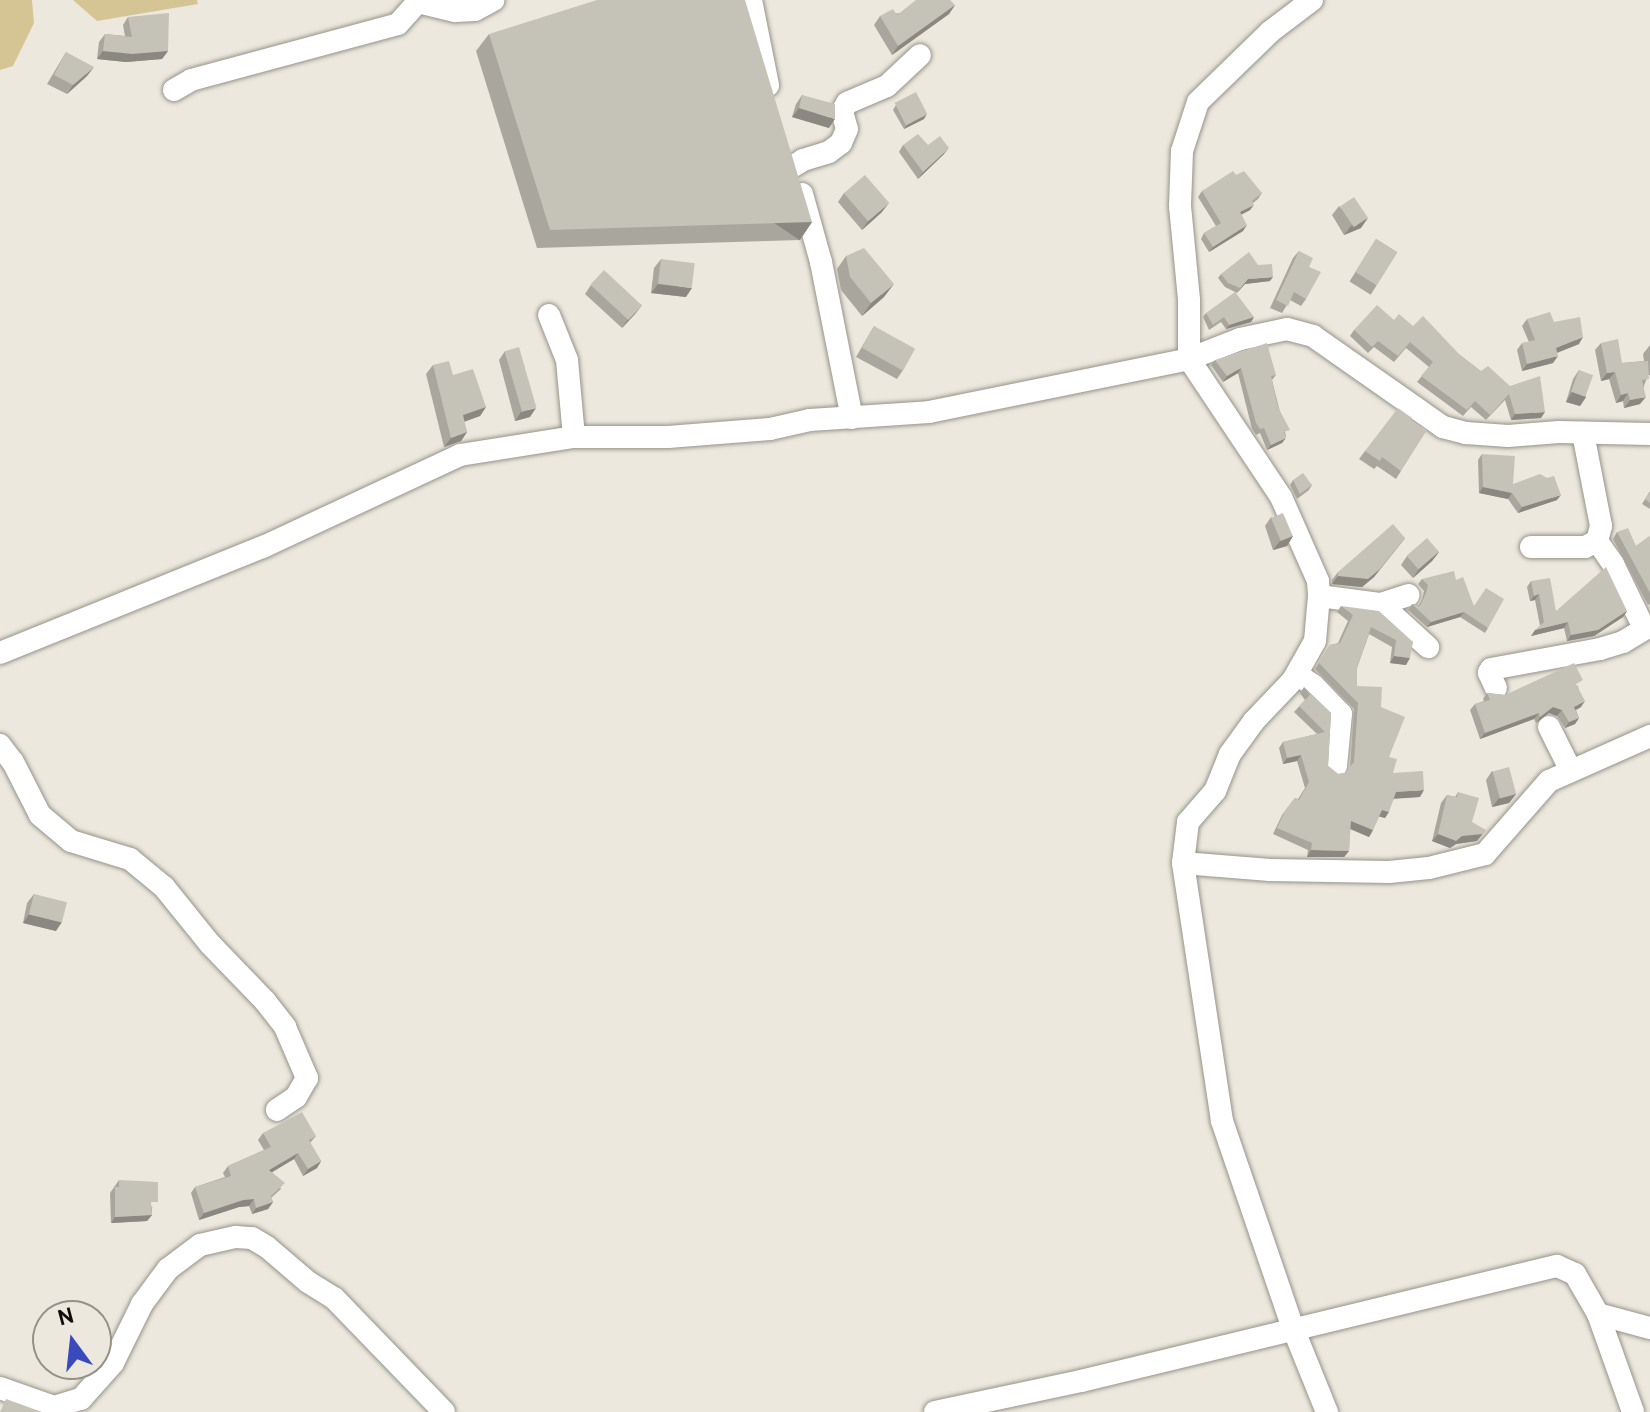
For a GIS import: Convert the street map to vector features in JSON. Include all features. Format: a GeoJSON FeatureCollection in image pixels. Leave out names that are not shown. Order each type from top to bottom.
{"type":"FeatureCollection","features":[{"type":"Feature","properties":{"kind":"street"},"geometry":{"type":"LineString","coordinates":[[174,90],[191,80],[398,24],[416,1],[455,11],[475,10],[494,0]]}},
{"type":"Feature","properties":{"kind":"street"},"geometry":{"type":"LineString","coordinates":[[751,0],[774,110]]}},
{"type":"Feature","properties":{"kind":"street"},"geometry":{"type":"LineString","coordinates":[[1312,0],[1270,32],[1198,102],[1182,151],[1180,206],[1189,300],[1189,359],[1281,497],[1318,581],[1319,596],[1315,641],[1297,674],[1254,721],[1230,754],[1215,791],[1188,822],[1183,863],[1222,1121],[1293,1328],[1327,1412]]}},
{"type":"Feature","properties":{"kind":"street"},"geometry":{"type":"LineString","coordinates":[[792,167],[829,152],[841,143],[847,129],[842,112],[847,103],[887,86],[920,55]]}},
{"type":"Feature","properties":{"kind":"street"},"geometry":{"type":"LineString","coordinates":[[782,138],[818,250],[852,418]]}},
{"type":"Feature","properties":{"kind":"street"},"geometry":{"type":"LineString","coordinates":[[549,315],[567,360],[574,437]]}},
{"type":"Feature","properties":{"kind":"street"},"geometry":{"type":"LineString","coordinates":[[0,653],[263,547],[460,455],[574,437],[668,437],[770,429],[810,420],[929,412],[1189,359],[1240,339],[1287,329],[1313,336],[1443,427],[1466,433],[1508,436],[1650,434]]}},
{"type":"Feature","properties":{"kind":"street"},"geometry":{"type":"LineString","coordinates":[[1531,547],[1585,547],[1597,541],[1601,526],[1583,433]]}},
{"type":"Feature","properties":{"kind":"street"},"geometry":{"type":"LineString","coordinates":[[1496,688],[1489,673],[1491,669],[1600,649],[1623,642],[1647,627],[1597,541]]}},
{"type":"Feature","properties":{"kind":"street"},"geometry":{"type":"LineString","coordinates":[[1319,596],[1381,604],[1409,595]]}},
{"type":"Feature","properties":{"kind":"street"},"geometry":{"type":"LineString","coordinates":[[1381,604],[1428,647]]}},
{"type":"Feature","properties":{"kind":"street"},"geometry":{"type":"LineString","coordinates":[[1297,674],[1323,693],[1341,714],[1336,766]]}},
{"type":"Feature","properties":{"kind":"street"},"geometry":{"type":"LineString","coordinates":[[1549,727],[1571,771]]}},
{"type":"Feature","properties":{"kind":"street"},"geometry":{"type":"LineString","coordinates":[[1183,863],[1270,870],[1389,872],[1429,868],[1485,854],[1549,781],[1650,736]]}},
{"type":"Feature","properties":{"kind":"street"},"geometry":{"type":"LineString","coordinates":[[0,745],[13,762],[40,815],[71,841],[101,847],[130,859],[164,887],[210,944],[272,1010],[301,1057],[307,1078],[296,1097],[277,1110]]}},
{"type":"Feature","properties":{"kind":"street"},"geometry":{"type":"LineString","coordinates":[[0,1388],[54,1407],[81,1399],[113,1363],[142,1304],[168,1269],[200,1245],[244,1237],[267,1247],[308,1282],[334,1298],[444,1412]]}},
{"type":"Feature","properties":{"kind":"street"},"geometry":{"type":"LineString","coordinates":[[935,1412],[1557,1266],[1575,1274],[1598,1314],[1633,1412]]}},
{"type":"Feature","properties":{"kind":"street"},"geometry":{"type":"LineString","coordinates":[[1598,1314],[1650,1328]]}},
{"type":"Feature","properties":{"kind":"shaded area"},"geometry":{"type":"Polygon","coordinates":[[[0,0],[32,0],[34,23],[13,66],[0,70],[0,0]]]}},
{"type":"Feature","properties":{"kind":"shaded area"},"geometry":{"type":"Polygon","coordinates":[[[73,0],[197,0],[198,4],[97,21],[73,0]]]}},
{"type":"Feature","properties":{"kind":"building"},"geometry":{"type":"Polygon","coordinates":[[[597,0],[745,0],[812,222],[550,230],[489,34],[597,0]]]}},
{"type":"Feature","properties":{"kind":"building"},"geometry":{"type":"Polygon","coordinates":[[[916,0],[950,0],[955,5],[898,46],[880,16],[893,9],[897,15],[916,0]]]}},
{"type":"Feature","properties":{"kind":"building"},"geometry":{"type":"Polygon","coordinates":[[[169,13],[168,51],[132,54],[103,51],[105,34],[132,37],[128,17],[169,13]]]}},
{"type":"Feature","properties":{"kind":"building"},"geometry":{"type":"Polygon","coordinates":[[[66,52],[94,67],[73,85],[54,75],[66,52]]]}},
{"type":"Feature","properties":{"kind":"building"},"geometry":{"type":"Polygon","coordinates":[[[916,92],[927,114],[906,125],[895,103],[916,92]]]}},
{"type":"Feature","properties":{"kind":"building"},"geometry":{"type":"Polygon","coordinates":[[[802,95],[835,104],[835,119],[799,108],[802,95]]]}},
{"type":"Feature","properties":{"kind":"building"},"geometry":{"type":"Polygon","coordinates":[[[918,134],[928,145],[940,136],[949,148],[923,172],[903,145],[918,134]]]}},
{"type":"Feature","properties":{"kind":"building"},"geometry":{"type":"Polygon","coordinates":[[[1233,171],[1236,175],[1244,171],[1262,193],[1252,201],[1254,205],[1240,212],[1247,225],[1213,247],[1204,233],[1221,223],[1202,191],[1233,171]]]}},
{"type":"Feature","properties":{"kind":"building"},"geometry":{"type":"Polygon","coordinates":[[[865,175],[889,203],[868,221],[844,193],[865,175]]]}},
{"type":"Feature","properties":{"kind":"building"},"geometry":{"type":"Polygon","coordinates":[[[1354,197],[1368,218],[1354,227],[1340,207],[1354,197]]]}},
{"type":"Feature","properties":{"kind":"building"},"geometry":{"type":"Polygon","coordinates":[[[1376,239],[1397,252],[1377,285],[1355,272],[1376,239]]]}},
{"type":"Feature","properties":{"kind":"building"},"geometry":{"type":"Polygon","coordinates":[[[864,248],[894,284],[871,303],[850,277],[846,256],[864,248]]]}},
{"type":"Feature","properties":{"kind":"building"},"geometry":{"type":"Polygon","coordinates":[[[1299,251],[1313,258],[1309,267],[1321,272],[1306,299],[1294,292],[1288,306],[1276,300],[1299,251]]]}},
{"type":"Feature","properties":{"kind":"building"},"geometry":{"type":"Polygon","coordinates":[[[1249,252],[1258,265],[1272,264],[1273,277],[1248,279],[1240,288],[1228,283],[1221,274],[1249,252]]]}},
{"type":"Feature","properties":{"kind":"building"},"geometry":{"type":"Polygon","coordinates":[[[661,259],[695,263],[692,288],[658,284],[661,259]]]}},
{"type":"Feature","properties":{"kind":"building"},"geometry":{"type":"Polygon","coordinates":[[[604,270],[642,305],[628,320],[590,285],[604,270]]]}},
{"type":"Feature","properties":{"kind":"building"},"geometry":{"type":"Polygon","coordinates":[[[1235,292],[1254,317],[1229,325],[1224,317],[1213,325],[1206,313],[1235,292]]]}},
{"type":"Feature","properties":{"kind":"building"},"geometry":{"type":"Polygon","coordinates":[[[1377,305],[1394,320],[1399,314],[1413,326],[1423,316],[1460,355],[1481,371],[1488,366],[1510,386],[1540,376],[1545,412],[1515,414],[1509,394],[1490,415],[1475,401],[1467,410],[1421,376],[1433,362],[1410,342],[1398,356],[1378,341],[1372,347],[1354,330],[1377,305]]]}},
{"type":"Feature","properties":{"kind":"building"},"geometry":{"type":"Polygon","coordinates":[[[1550,312],[1554,322],[1580,317],[1583,337],[1556,348],[1558,356],[1527,364],[1522,343],[1535,340],[1527,319],[1550,312]]]}},
{"type":"Feature","properties":{"kind":"building"},"geometry":{"type":"Polygon","coordinates":[[[874,326],[915,349],[903,371],[862,348],[874,326]]]}},
{"type":"Feature","properties":{"kind":"building"},"geometry":{"type":"Polygon","coordinates":[[[1618,339],[1622,363],[1648,361],[1649,379],[1642,380],[1646,397],[1630,400],[1628,393],[1621,395],[1615,372],[1607,373],[1601,343],[1618,339]]]}},
{"type":"Feature","properties":{"kind":"building"},"geometry":{"type":"Polygon","coordinates":[[[1267,343],[1276,375],[1271,376],[1278,407],[1290,430],[1284,432],[1286,438],[1271,445],[1264,428],[1260,429],[1256,423],[1241,368],[1227,376],[1215,360],[1267,343]]]}},
{"type":"Feature","properties":{"kind":"building"},"geometry":{"type":"Polygon","coordinates":[[[519,347],[536,408],[522,412],[505,351],[519,347]]]}},
{"type":"Feature","properties":{"kind":"building"},"geometry":{"type":"Polygon","coordinates":[[[449,361],[453,375],[473,369],[486,407],[463,415],[467,432],[451,438],[433,365],[449,361]]]}},
{"type":"Feature","properties":{"kind":"building"},"geometry":{"type":"Polygon","coordinates":[[[1579,370],[1593,375],[1585,397],[1571,392],[1579,370]]]}},
{"type":"Feature","properties":{"kind":"building"},"geometry":{"type":"Polygon","coordinates":[[[1398,408],[1427,430],[1401,471],[1382,457],[1380,461],[1365,451],[1398,408]]]}},
{"type":"Feature","properties":{"kind":"building"},"geometry":{"type":"Polygon","coordinates":[[[1482,454],[1515,456],[1513,484],[1540,474],[1547,478],[1554,476],[1561,495],[1522,507],[1512,493],[1483,487],[1482,454]]]}},
{"type":"Feature","properties":{"kind":"building"},"geometry":{"type":"Polygon","coordinates":[[[1303,473],[1312,485],[1300,494],[1293,480],[1303,473]]]}},
{"type":"Feature","properties":{"kind":"building"},"geometry":{"type":"Polygon","coordinates":[[[1283,513],[1293,536],[1281,541],[1271,518],[1283,513]]]}},
{"type":"Feature","properties":{"kind":"building"},"geometry":{"type":"Polygon","coordinates":[[[1393,524],[1405,538],[1380,569],[1368,579],[1338,576],[1338,572],[1393,524]]]}},
{"type":"Feature","properties":{"kind":"building"},"geometry":{"type":"Polygon","coordinates":[[[1628,528],[1636,546],[1650,536],[1650,593],[1617,532],[1628,528]]]}},
{"type":"Feature","properties":{"kind":"building"},"geometry":{"type":"Polygon","coordinates":[[[1427,538],[1439,552],[1418,569],[1407,556],[1427,538]]]}},
{"type":"Feature","properties":{"kind":"building"},"geometry":{"type":"Polygon","coordinates":[[[1606,567],[1627,611],[1598,630],[1571,635],[1568,622],[1535,630],[1544,622],[1539,594],[1534,596],[1531,581],[1550,578],[1556,611],[1606,567]]]}},
{"type":"Feature","properties":{"kind":"building"},"geometry":{"type":"Polygon","coordinates":[[[1454,571],[1456,580],[1463,577],[1474,606],[1486,588],[1504,599],[1488,628],[1464,612],[1431,622],[1412,604],[1420,606],[1426,593],[1428,585],[1422,579],[1454,571]]]}},
{"type":"Feature","properties":{"kind":"building"},"geometry":{"type":"Polygon","coordinates":[[[1341,606],[1379,611],[1413,642],[1410,658],[1394,656],[1396,640],[1371,627],[1357,668],[1357,686],[1382,687],[1381,707],[1405,717],[1389,757],[1397,759],[1393,773],[1423,771],[1424,790],[1396,792],[1389,812],[1382,810],[1373,830],[1351,821],[1349,851],[1311,850],[1312,843],[1277,828],[1286,809],[1295,798],[1299,800],[1309,782],[1301,755],[1287,758],[1283,742],[1325,732],[1299,706],[1310,695],[1304,687],[1331,713],[1328,766],[1338,774],[1345,773],[1354,762],[1358,703],[1319,663],[1330,645],[1340,643],[1353,615],[1341,606]]]}},
{"type":"Feature","properties":{"kind":"building"},"geometry":{"type":"Polygon","coordinates":[[[1574,663],[1583,680],[1576,684],[1585,701],[1574,707],[1579,718],[1569,722],[1562,710],[1553,707],[1540,717],[1539,713],[1485,733],[1475,704],[1490,700],[1487,693],[1505,695],[1574,663]]]}},
{"type":"Feature","properties":{"kind":"building"},"geometry":{"type":"Polygon","coordinates":[[[1509,767],[1516,794],[1500,798],[1493,771],[1509,767]]]}},
{"type":"Feature","properties":{"kind":"building"},"geometry":{"type":"Polygon","coordinates":[[[1458,792],[1479,798],[1472,822],[1486,830],[1483,834],[1462,836],[1456,841],[1438,834],[1447,795],[1457,797],[1458,792]]]}},
{"type":"Feature","properties":{"kind":"building"},"geometry":{"type":"Polygon","coordinates":[[[34,894],[67,902],[62,923],[29,914],[34,894]]]}},
{"type":"Feature","properties":{"kind":"building"},"geometry":{"type":"Polygon","coordinates":[[[302,1112],[316,1136],[309,1140],[321,1161],[308,1169],[298,1153],[269,1170],[285,1183],[271,1196],[273,1202],[256,1208],[254,1199],[243,1200],[204,1213],[195,1187],[231,1176],[228,1166],[271,1147],[263,1133],[302,1112]]]}},
{"type":"Feature","properties":{"kind":"building"},"geometry":{"type":"Polygon","coordinates":[[[119,1180],[158,1182],[158,1202],[151,1202],[152,1215],[115,1217],[115,1187],[119,1187],[119,1180]]]}},
{"type":"Feature","properties":{"kind":"building"},"geometry":{"type":"Polygon","coordinates":[[[6,1399],[42,1412],[0,1412],[6,1399]]]}}]}
